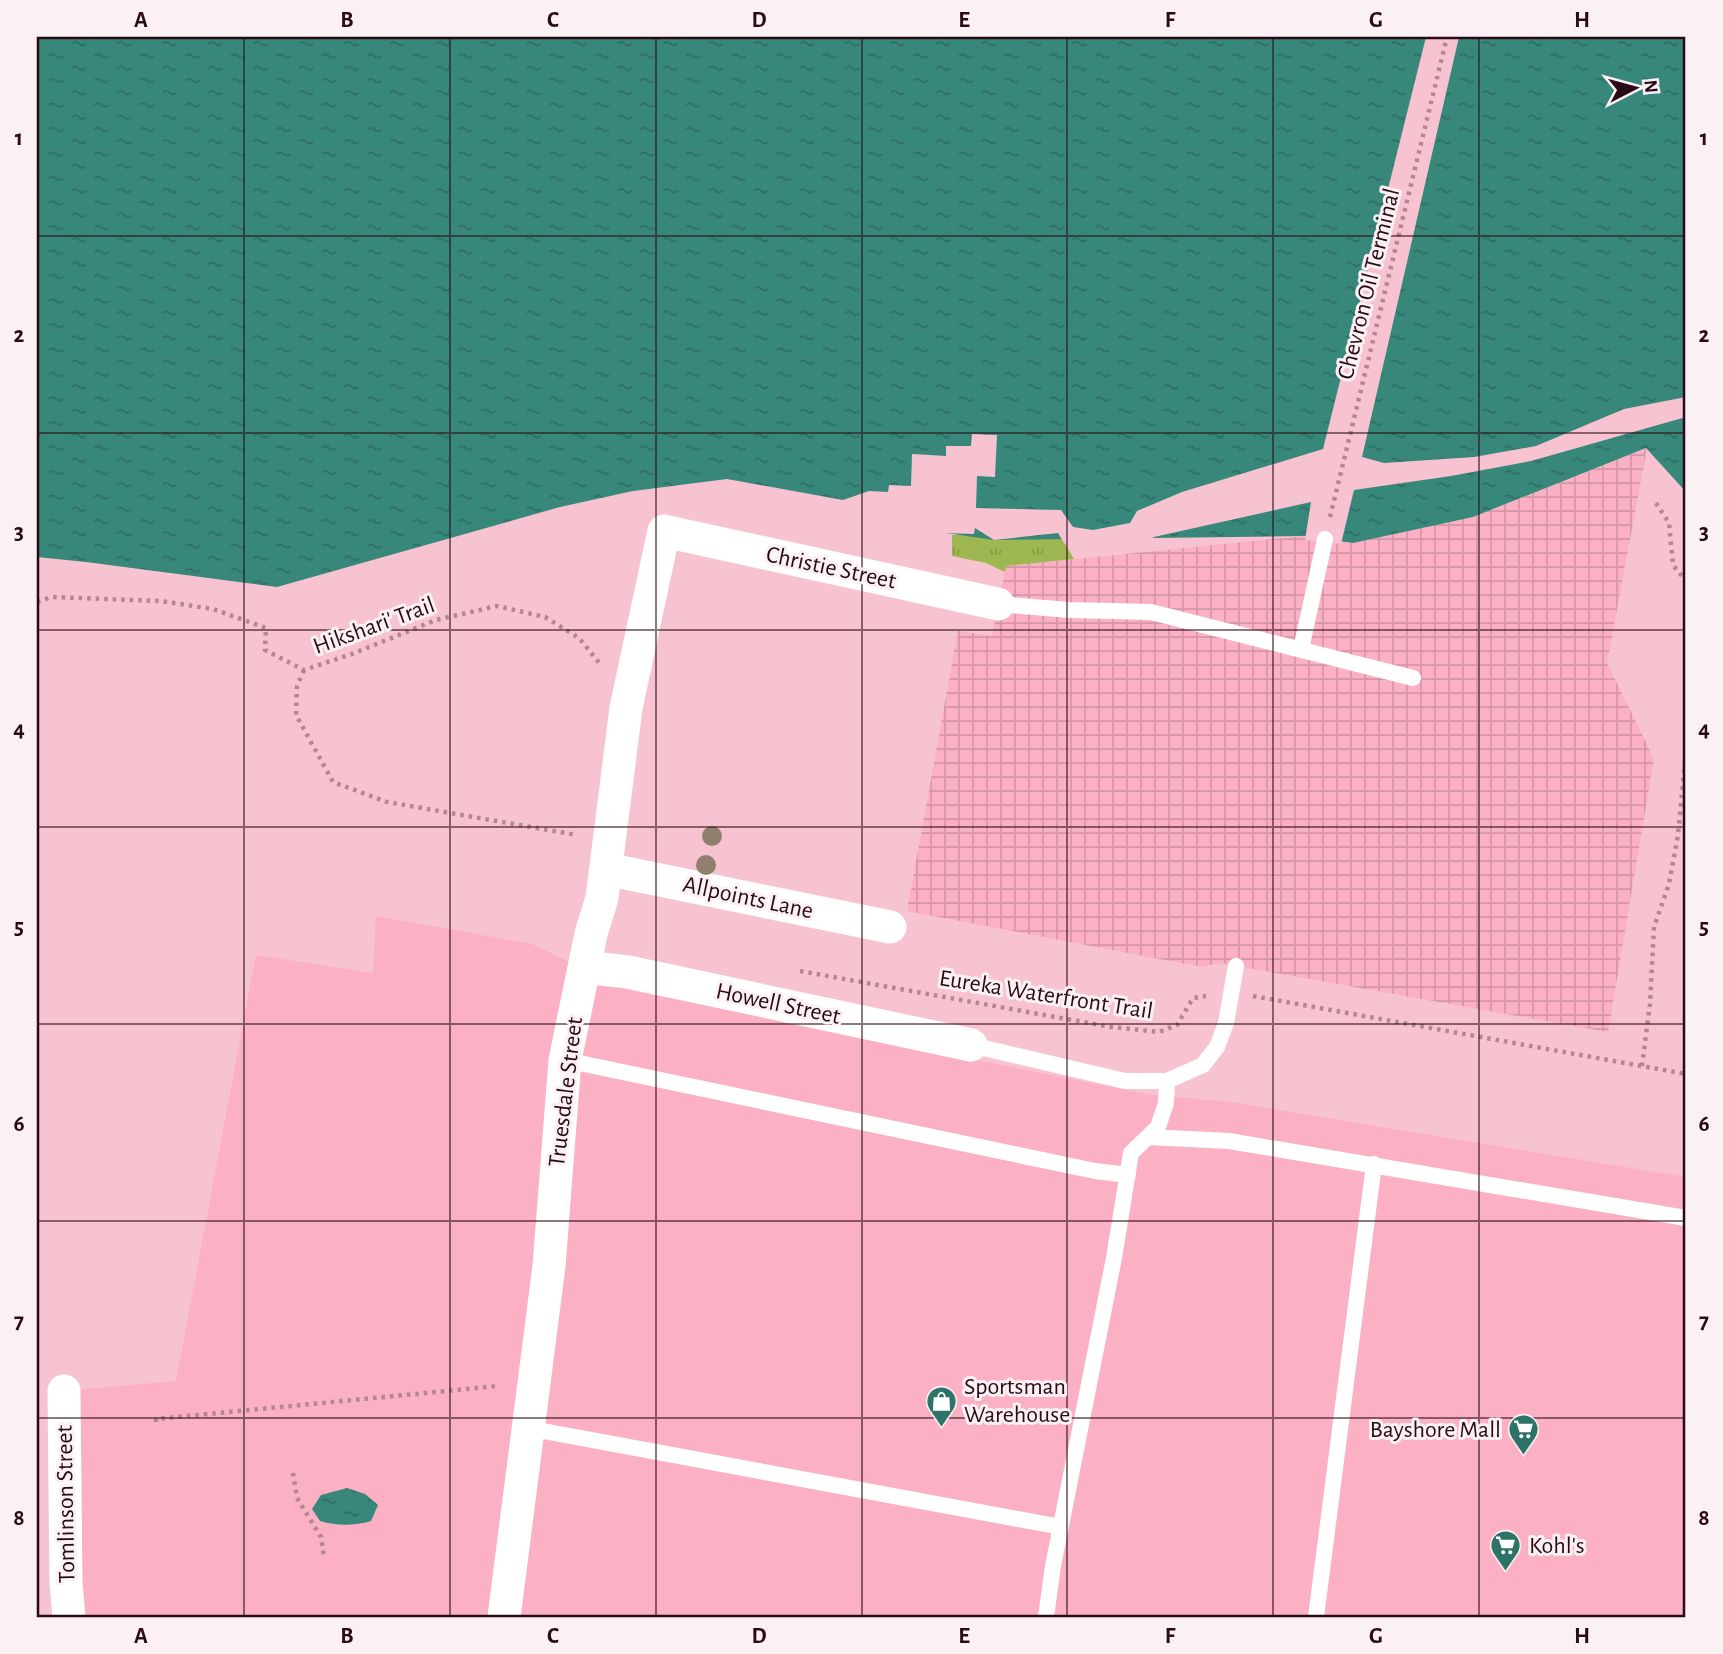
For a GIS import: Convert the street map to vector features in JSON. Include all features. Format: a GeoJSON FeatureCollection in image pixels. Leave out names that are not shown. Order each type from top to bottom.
{"type":"FeatureCollection","features":[{"type":"Feature","properties":{"kind":"street","name":"Christie Street"},"geometry":{"type":"LineString","coordinates":[[664,531],[998,604]]}},
{"type":"Feature","properties":{"kind":"street","name":"Truesdale Street"},"geometry":{"type":"LineString","coordinates":[[504,1617],[549,1266],[565,1060],[591,934],[602,898],[626,708],[664,531]]}},
{"type":"Feature","properties":{"kind":"street","name":"Allpoints Lane"},"geometry":{"type":"LineString","coordinates":[[608,855],[890,927]]}},
{"type":"Feature","properties":{"kind":"street","name":"Howell Street"},"geometry":{"type":"LineString","coordinates":[[584,967],[628,972],[971,1045]]}},
{"type":"Feature","properties":{"kind":"street","name":"Tomlinson Street"},"geometry":{"type":"LineString","coordinates":[[64,1391],[66,1583],[69,1617]]}},
{"type":"Feature","properties":{"kind":"lane"},"geometry":{"type":"LineString","coordinates":[[1301,649],[1325,539]]}},
{"type":"Feature","properties":{"kind":"lane"},"geometry":{"type":"LineString","coordinates":[[998,604],[1069,610],[1152,612],[1413,678]]}},
{"type":"Feature","properties":{"kind":"lane"},"geometry":{"type":"LineString","coordinates":[[971,1045],[1125,1081],[1167,1080],[1203,1065],[1217,1047],[1226,1023],[1236,966]]}},
{"type":"Feature","properties":{"kind":"lane"},"geometry":{"type":"LineString","coordinates":[[565,1060],[1095,1171],[1128,1175]]}},
{"type":"Feature","properties":{"kind":"lane"},"geometry":{"type":"LineString","coordinates":[[1046,1617],[1131,1153],[1158,1127],[1166,1103],[1167,1080]]}},
{"type":"Feature","properties":{"kind":"lane"},"geometry":{"type":"LineString","coordinates":[[1148,1137],[1229,1141],[1686,1218]]}},
{"type":"Feature","properties":{"kind":"lane"},"geometry":{"type":"LineString","coordinates":[[1316,1617],[1374,1164]]}},
{"type":"Feature","properties":{"kind":"lane"},"geometry":{"type":"LineString","coordinates":[[527,1428],[1061,1527]]}},
{"type":"Feature","properties":{"kind":"path","name":"Chevron Oil Terminal"},"geometry":{"type":"LineString","coordinates":[[1325,539],[1447,37]]}},
{"type":"Feature","properties":{"kind":"path"},"geometry":{"type":"LineString","coordinates":[[1656,503],[1669,523],[1673,565],[1686,581]]}},
{"type":"Feature","properties":{"kind":"path","name":"Hikshari' Trail"},"geometry":{"type":"LineString","coordinates":[[37,602],[52,597],[160,601],[213,609],[266,628],[265,650],[304,670],[436,620],[497,606],[545,617],[579,638],[604,668],[626,708]]}},
{"type":"Feature","properties":{"kind":"path"},"geometry":{"type":"LineString","coordinates":[[304,670],[297,686],[296,715],[333,782],[387,802],[608,855]]}},
{"type":"Feature","properties":{"kind":"path"},"geometry":{"type":"LineString","coordinates":[[1642,1066],[1650,1004],[1654,927],[1672,872],[1686,752]]}},
{"type":"Feature","properties":{"kind":"path","name":"Eureka Waterfront Trail"},"geometry":{"type":"LineString","coordinates":[[796,971],[1111,1027],[1159,1032],[1177,1025],[1193,998],[1232,992],[1686,1074]]}},
{"type":"Feature","properties":{"kind":"path"},"geometry":{"type":"LineString","coordinates":[[156,1422],[156,1419],[498,1386]]}},
{"type":"Feature","properties":{"kind":"path"},"geometry":{"type":"LineString","coordinates":[[293,1473],[296,1498],[321,1537],[324,1556]]}},
{"type":"Feature","properties":{"kind":"shaded area"},"geometry":{"type":"Polygon","coordinates":[[[1647,448],[1607,663],[1654,759],[1608,1032],[1220,963],[1202,967],[907,911],[958,631],[992,636],[1006,566],[1305,536],[1353,543],[1473,517],[1647,448]]]}},
{"type":"Feature","properties":{"kind":"shaded area"},"geometry":{"type":"Polygon","coordinates":[[[376,916],[532,944],[628,990],[1146,1094],[1231,1102],[1686,1177],[1686,1617],[69,1617],[64,1391],[176,1381],[256,955],[373,973],[376,916]]]}},
{"type":"Feature","properties":{"kind":"green space"},"geometry":{"type":"Polygon","coordinates":[[[1058,532],[1074,559],[1006,566],[1005,572],[986,563],[952,556],[952,535],[1058,532]]]}},
{"type":"Feature","properties":{"kind":"water"},"geometry":{"type":"Polygon","coordinates":[[[37,37],[1686,37],[1686,492],[1646,448],[1473,517],[1353,543],[1305,536],[994,540],[823,515],[731,498],[571,517],[282,599],[37,578],[37,37]]]}},
{"type":"Feature","properties":{"kind":"water"},"geometry":{"type":"Polygon","coordinates":[[[347,1488],[365,1494],[378,1505],[371,1521],[346,1525],[320,1521],[312,1509],[321,1495],[347,1488]]]}},
{"type":"Feature","properties":{"kind":"pier"},"geometry":{"type":"Polygon","coordinates":[[[1426,37],[1459,37],[1362,457],[1384,463],[1474,457],[1536,446],[1624,409],[1686,397],[1686,417],[1531,461],[1354,490],[1341,544],[1305,540],[1311,502],[1154,537],[1146,542],[1064,543],[1058,533],[994,540],[975,528],[974,534],[908,532],[731,501],[571,521],[427,576],[282,602],[37,582],[37,557],[277,587],[560,507],[633,491],[727,479],[843,500],[869,491],[888,492],[889,485],[911,486],[912,454],[946,456],[946,446],[971,446],[972,434],[997,435],[995,477],[977,476],[976,508],[1061,510],[1073,527],[1093,530],[1130,523],[1137,511],[1182,492],[1323,449],[1426,37]]]}},
{"type":"Feature","properties":{"kind":"place","name":"Sportsman Warehouse"},"geometry":{"type":"Point","coordinates":[941,1428]}},
{"type":"Feature","properties":{"kind":"place","name":"Bayshore Mall"},"geometry":{"type":"Point","coordinates":[1524,1457]}},
{"type":"Feature","properties":{"kind":"place","name":"Kohl's"},"geometry":{"type":"Point","coordinates":[1506,1573]}}]}
